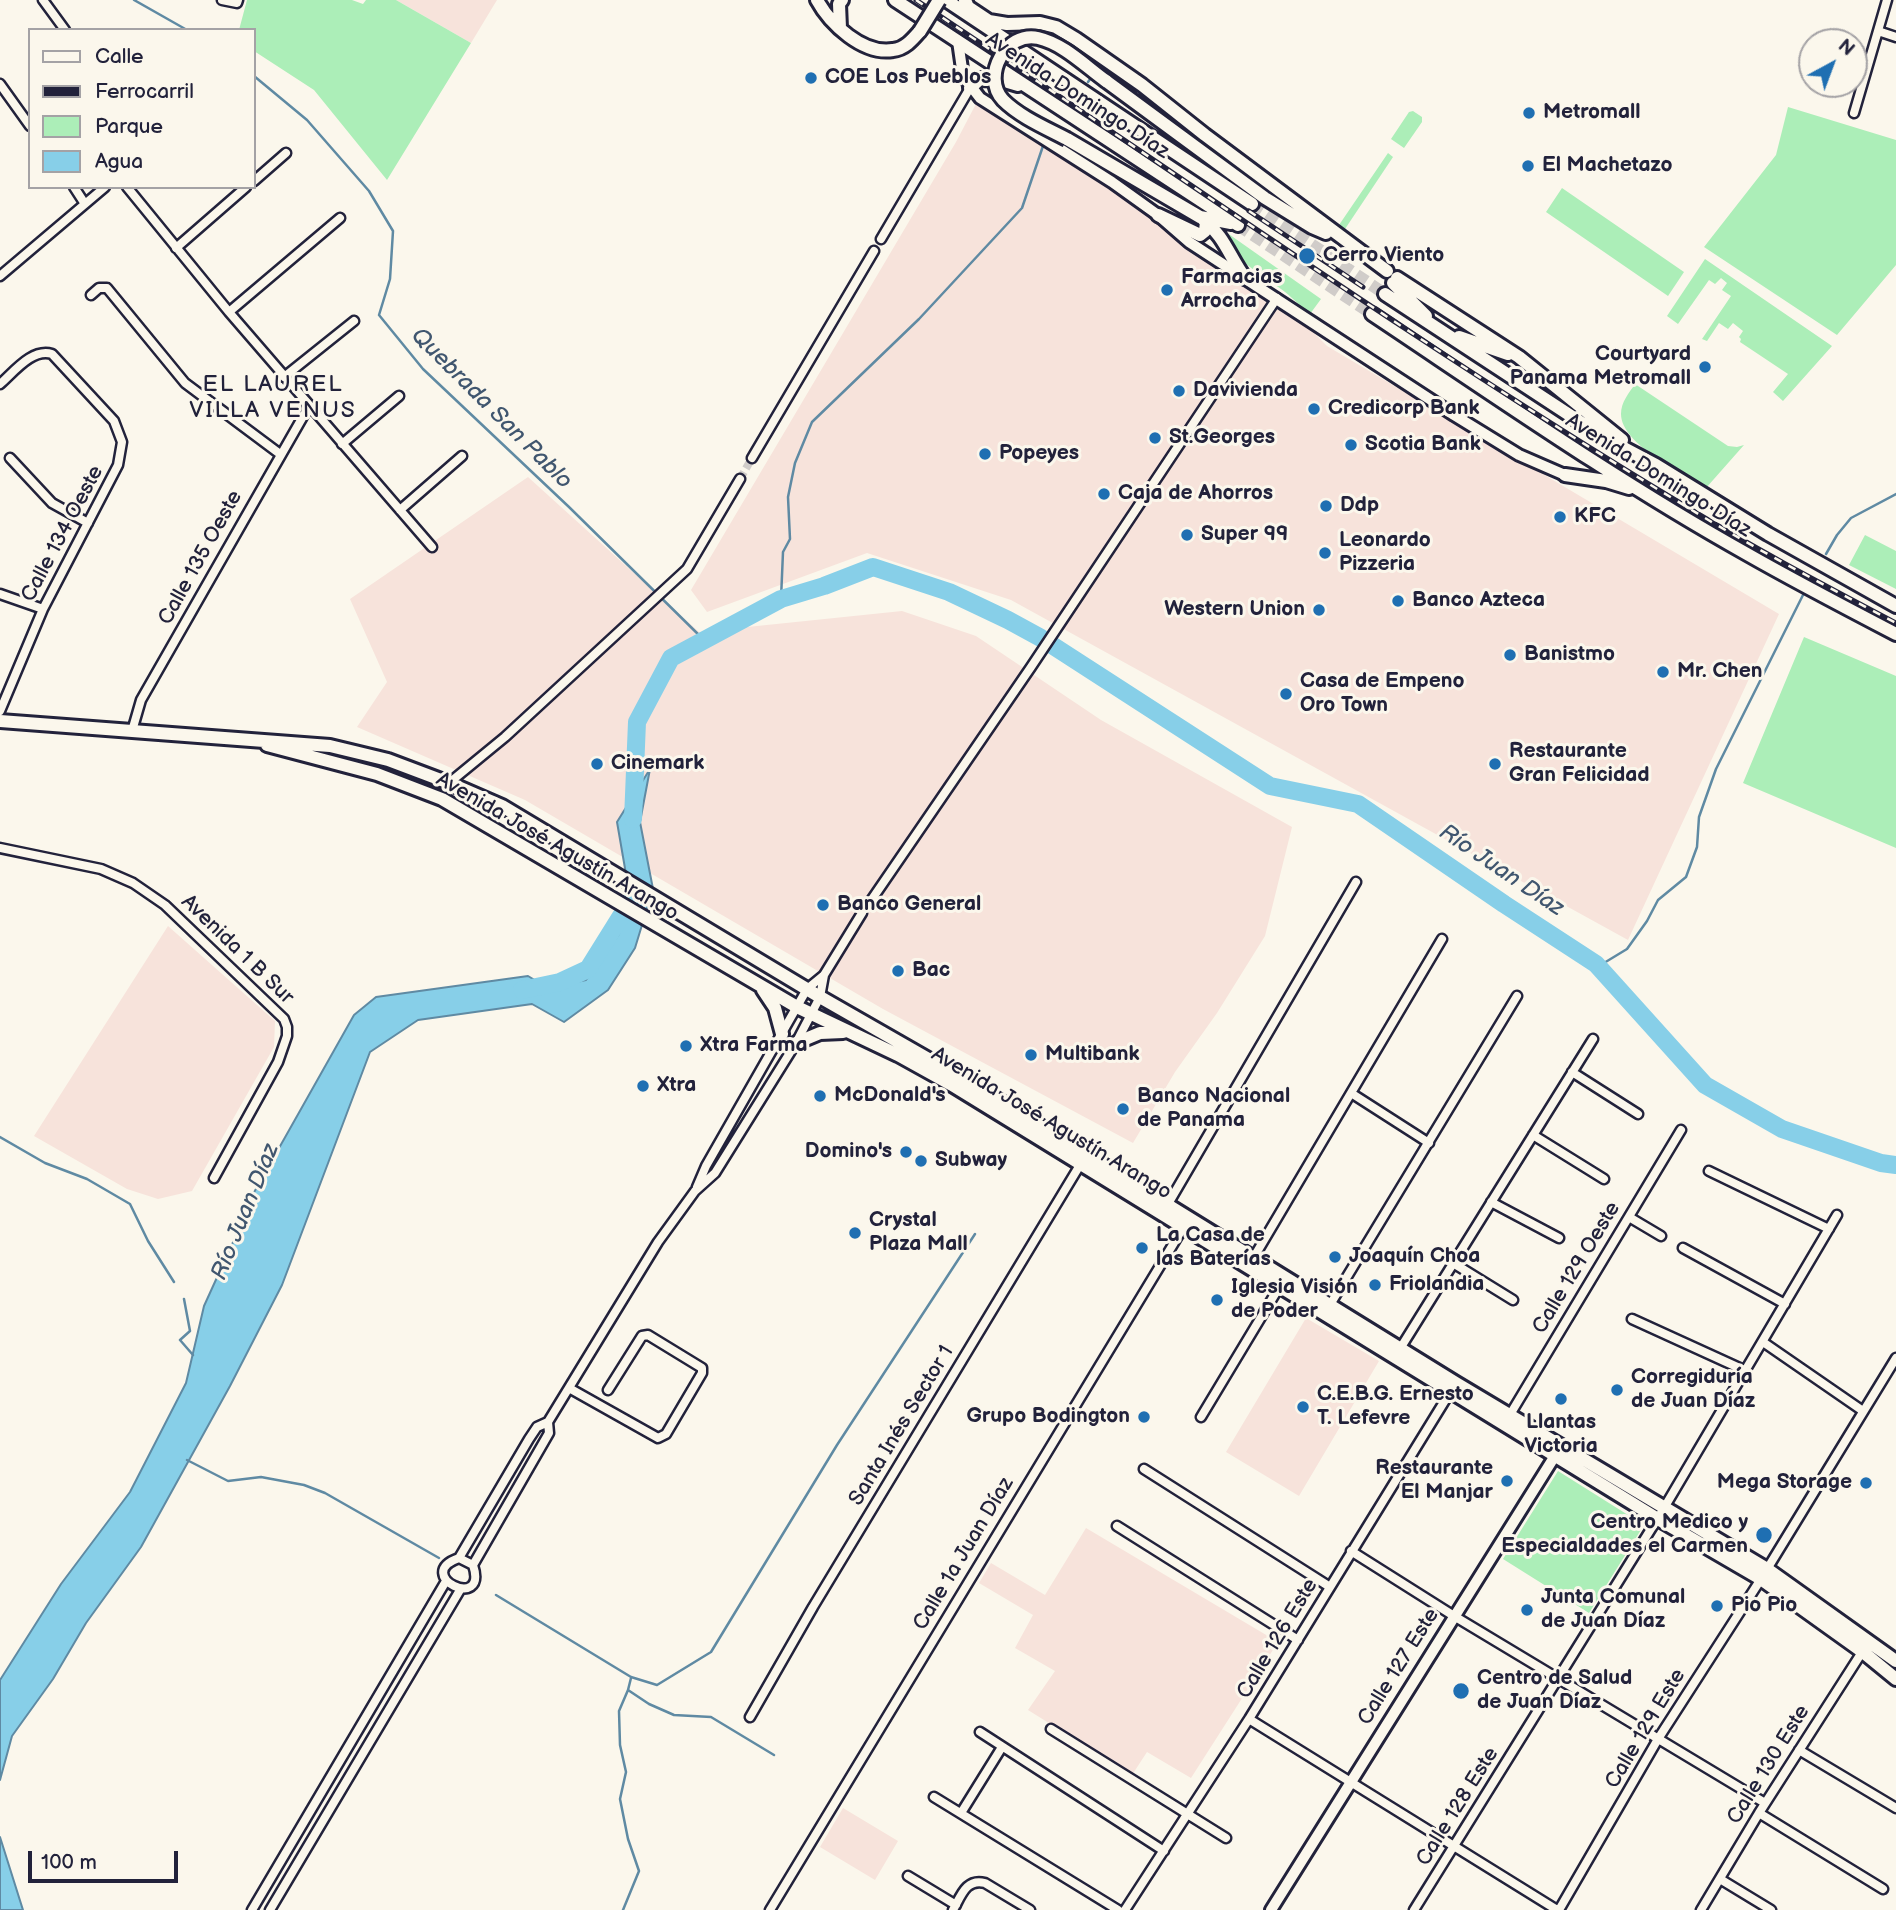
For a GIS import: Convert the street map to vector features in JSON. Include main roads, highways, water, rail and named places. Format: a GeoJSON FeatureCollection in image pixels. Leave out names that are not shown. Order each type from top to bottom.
{"type":"FeatureCollection","features":[{"type":"Feature","properties":{"kind":"main road"},"geometry":{"type":"LineString","coordinates":[[817,0],[830,20],[840,28],[867,45],[893,50],[911,41],[939,0]]}},
{"type":"Feature","properties":{"kind":"main road"},"geometry":{"type":"LineString","coordinates":[[840,28],[839,4],[842,0]]}},
{"type":"Feature","properties":{"kind":"main road","name":"Avenida Domingo Díaz"},"geometry":{"type":"LineString","coordinates":[[895,0],[1238,225],[1199,216]]}},
{"type":"Feature","properties":{"kind":"main road","name":"Avenida Domingo Díaz"},"geometry":{"type":"LineString","coordinates":[[946,0],[1252,204]]}},
{"type":"Feature","properties":{"kind":"main road"},"geometry":{"type":"LineString","coordinates":[[964,2],[989,21],[1007,24],[1040,23],[1056,27],[1076,39],[1142,85],[1391,276],[1518,356],[1656,465]]}},
{"type":"Feature","properties":{"kind":"main road"},"geometry":{"type":"LineString","coordinates":[[1158,215],[1200,235],[1205,231],[1199,216],[1020,113],[1002,98],[995,82],[997,65],[1005,50],[1017,40],[1034,37],[1054,43],[1265,198],[1312,227],[1343,239]]}},
{"type":"Feature","properties":{"kind":"main road"},"geometry":{"type":"LineString","coordinates":[[970,88],[980,79],[1001,79],[1039,93]]}},
{"type":"Feature","properties":{"kind":"main road"},"geometry":{"type":"LineString","coordinates":[[1151,167],[1220,234],[1232,260],[1245,278]]}},
{"type":"Feature","properties":{"kind":"main road"},"geometry":{"type":"LineString","coordinates":[[1391,276],[1437,328],[1494,350],[1518,356]]}},
{"type":"Feature","properties":{"kind":"main road","name":"Avenida Domingo Díaz"},"geometry":{"type":"LineString","coordinates":[[1385,294],[1604,437],[1896,606]]}},
{"type":"Feature","properties":{"kind":"main road","name":"Avenida Domingo Díaz"},"geometry":{"type":"LineString","coordinates":[[1372,314],[1648,494],[1745,553],[1896,634]]}},
{"type":"Feature","properties":{"kind":"main road"},"geometry":{"type":"LineString","coordinates":[[1565,475],[1606,481],[1648,494]]}},
{"type":"Feature","properties":{"kind":"main road","name":"Avenida José Agustín Arango"},"geometry":{"type":"LineString","coordinates":[[0,721],[330,746],[387,760],[449,783],[502,806],[820,997],[921,1053],[1084,1160],[1168,1204],[1186,1222]]}},
{"type":"Feature","properties":{"kind":"main road","name":"Avenida José Agustín Arango"},"geometry":{"type":"LineString","coordinates":[[257,742],[285,752],[377,774],[442,799],[811,1015],[898,1055],[953,1085],[1084,1160],[1764,1574],[1870,1640],[1896,1661]]}},
{"type":"Feature","properties":{"kind":"main road"},"geometry":{"type":"LineString","coordinates":[[408,785],[431,787],[449,783],[454,799],[468,815]]}},
{"type":"Feature","properties":{"kind":"main road"},"geometry":{"type":"LineString","coordinates":[[761,987],[775,1007],[782,1034]]}},
{"type":"Feature","properties":{"kind":"main road"},"geometry":{"type":"LineString","coordinates":[[796,1042],[820,1033],[847,1032]]}},
{"type":"Feature","properties":{"kind":"main road","name":"Avenida José Agustín Arango"},"geometry":{"type":"LineString","coordinates":[[1764,1574],[1896,1679]]}},
{"type":"Feature","properties":{"kind":"water"},"geometry":{"type":"Polygon","coordinates":[[[650,769],[640,822],[653,889],[635,948],[608,990],[564,1022],[532,1004],[418,1020],[370,1052],[282,1285],[141,1547],[86,1623],[53,1679],[12,1736],[0,1780],[0,1680],[61,1584],[130,1492],[186,1383],[204,1306],[239,1229],[239,1219],[354,1015],[376,997],[528,976],[548,988],[586,980],[619,934],[627,880],[617,822],[650,769]]]}},
{"type":"Feature","properties":{"kind":"water"},"geometry":{"type":"Polygon","coordinates":[[[0,1837],[23,1910],[0,1910],[0,1837]]]}},
{"type":"Feature","properties":{"kind":"waterway","name":"Quebrada San Pablo"},"geometry":{"type":"LineString","coordinates":[[134,0],[183,28]]}},
{"type":"Feature","properties":{"kind":"waterway"},"geometry":{"type":"LineString","coordinates":[[1088,82],[1093,75]]}},
{"type":"Feature","properties":{"kind":"waterway","name":"Quebrada San Pablo"},"geometry":{"type":"LineString","coordinates":[[256,78],[307,120],[369,191],[393,231],[390,279],[379,315],[423,369],[704,640]]}},
{"type":"Feature","properties":{"kind":"waterway"},"geometry":{"type":"LineString","coordinates":[[781,599],[783,552],[790,539],[788,497],[795,463],[812,422],[919,319],[1022,208],[1043,146]]}},
{"type":"Feature","properties":{"kind":"waterway"},"geometry":{"type":"LineString","coordinates":[[1826,554],[1851,518],[1896,494]]}},
{"type":"Feature","properties":{"kind":"waterway","name":"Río Juan Díaz"},"geometry":{"type":"LineString","coordinates":[[633,819],[637,722],[671,658],[781,599],[873,567],[949,592],[1041,638],[1270,786],[1358,804],[1596,964],[1705,1085],[1782,1129],[1881,1163],[1896,1165]]}},
{"type":"Feature","properties":{"kind":"waterway"},"geometry":{"type":"LineString","coordinates":[[1599,966],[1627,949],[1658,900],[1686,877],[1697,847],[1699,817],[1716,769],[1804,593]]}},
{"type":"Feature","properties":{"kind":"waterway","name":"Río Juan Díaz"},"geometry":{"type":"LineString","coordinates":[[522,990],[560,982],[588,969],[631,900]]}},
{"type":"Feature","properties":{"kind":"waterway"},"geometry":{"type":"LineString","coordinates":[[0,1137],[45,1163],[87,1179],[130,1204],[148,1241],[174,1282]]}},
{"type":"Feature","properties":{"kind":"waterway"},"geometry":{"type":"LineString","coordinates":[[496,1595],[631,1677],[657,1685],[711,1652],[837,1445],[975,1234]]}},
{"type":"Feature","properties":{"kind":"waterway"},"geometry":{"type":"LineString","coordinates":[[184,1299],[190,1331],[180,1340],[193,1355]]}},
{"type":"Feature","properties":{"kind":"waterway"},"geometry":{"type":"LineString","coordinates":[[187,1460],[228,1481],[261,1477],[304,1485],[325,1493],[439,1558]]}},
{"type":"Feature","properties":{"kind":"waterway"},"geometry":{"type":"LineString","coordinates":[[631,1678],[628,1690],[649,1704],[674,1715],[711,1717],[774,1755]]}},
{"type":"Feature","properties":{"kind":"waterway"},"geometry":{"type":"LineString","coordinates":[[623,1910],[639,1871],[628,1839],[620,1799],[626,1772],[620,1745],[619,1711],[628,1690]]}},
{"type":"Feature","properties":{"kind":"tunnel"},"geometry":{"type":"LineString","coordinates":[[1252,204],[1385,294]]}},
{"type":"Feature","properties":{"kind":"tunnel"},"geometry":{"type":"LineString","coordinates":[[1238,225],[1372,314]]}},
{"type":"Feature","properties":{"kind":"tunnel"},"geometry":{"type":"LineString","coordinates":[[740,479],[752,458]]}},
{"type":"Feature","properties":{"kind":"railway"},"geometry":{"type":"LineString","coordinates":[[916,0],[1484,380],[1731,533],[1896,623]]}},
{"type":"Feature","properties":{"kind":"railway"},"geometry":{"type":"LineString","coordinates":[[1249,211],[1363,287]]}},
{"type":"Feature","properties":{"kind":"place","name":"COE Los Pueblos"},"geometry":{"type":"Point","coordinates":[811,78]}},
{"type":"Feature","properties":{"kind":"place","name":"Metromall"},"geometry":{"type":"Point","coordinates":[1529,113]}},
{"type":"Feature","properties":{"kind":"place","name":"El Machetazo"},"geometry":{"type":"Point","coordinates":[1528,166]}},
{"type":"Feature","properties":{"kind":"place","name":"Cerro Viento"},"geometry":{"type":"Point","coordinates":[1307,256]}},
{"type":"Feature","properties":{"kind":"place","name":"Farmacias Arrocha"},"geometry":{"type":"Point","coordinates":[1167,290]}},
{"type":"Feature","properties":{"kind":"place","name":"Courtyard Panama Metromall"},"geometry":{"type":"Point","coordinates":[1705,367]}},
{"type":"Feature","properties":{"kind":"place","name":"Davivienda"},"geometry":{"type":"Point","coordinates":[1179,391]}},
{"type":"Feature","properties":{"kind":"place","name":"Credicorp Bank"},"geometry":{"type":"Point","coordinates":[1314,409]}},
{"type":"Feature","properties":{"kind":"place","name":"St.Georges"},"geometry":{"type":"Point","coordinates":[1155,438]}},
{"type":"Feature","properties":{"kind":"place","name":"Scotia Bank"},"geometry":{"type":"Point","coordinates":[1351,445]}},
{"type":"Feature","properties":{"kind":"place","name":"Popeyes"},"geometry":{"type":"Point","coordinates":[985,454]}},
{"type":"Feature","properties":{"kind":"place","name":"Caja de Ahorros"},"geometry":{"type":"Point","coordinates":[1104,494]}},
{"type":"Feature","properties":{"kind":"place","name":"Ddp"},"geometry":{"type":"Point","coordinates":[1326,506]}},
{"type":"Feature","properties":{"kind":"place","name":"KFC"},"geometry":{"type":"Point","coordinates":[1560,517]}},
{"type":"Feature","properties":{"kind":"place","name":"Super 99"},"geometry":{"type":"Point","coordinates":[1187,535]}},
{"type":"Feature","properties":{"kind":"place","name":"Leonardo Pizzeria"},"geometry":{"type":"Point","coordinates":[1325,553]}},
{"type":"Feature","properties":{"kind":"place","name":"Banco Azteca"},"geometry":{"type":"Point","coordinates":[1398,601]}},
{"type":"Feature","properties":{"kind":"place","name":"Western Union"},"geometry":{"type":"Point","coordinates":[1319,610]}},
{"type":"Feature","properties":{"kind":"place","name":"Banistmo"},"geometry":{"type":"Point","coordinates":[1510,655]}},
{"type":"Feature","properties":{"kind":"place","name":"Mr. Chen"},"geometry":{"type":"Point","coordinates":[1663,672]}},
{"type":"Feature","properties":{"kind":"place","name":"Casa de Empeno Oro Town"},"geometry":{"type":"Point","coordinates":[1286,694]}},
{"type":"Feature","properties":{"kind":"place","name":"Cinemark"},"geometry":{"type":"Point","coordinates":[597,764]}},
{"type":"Feature","properties":{"kind":"place","name":"Restaurante Gran Felicidad"},"geometry":{"type":"Point","coordinates":[1495,764]}},
{"type":"Feature","properties":{"kind":"place","name":"Banco General"},"geometry":{"type":"Point","coordinates":[823,905]}},
{"type":"Feature","properties":{"kind":"place","name":"Bac"},"geometry":{"type":"Point","coordinates":[898,971]}},
{"type":"Feature","properties":{"kind":"place","name":"Xtra Farma"},"geometry":{"type":"Point","coordinates":[686,1046]}},
{"type":"Feature","properties":{"kind":"place","name":"Multibank"},"geometry":{"type":"Point","coordinates":[1031,1055]}},
{"type":"Feature","properties":{"kind":"place","name":"Xtra"},"geometry":{"type":"Point","coordinates":[643,1086]}},
{"type":"Feature","properties":{"kind":"place","name":"McDonald's"},"geometry":{"type":"Point","coordinates":[820,1096]}},
{"type":"Feature","properties":{"kind":"place","name":"Banco Nacional de Panama"},"geometry":{"type":"Point","coordinates":[1123,1109]}},
{"type":"Feature","properties":{"kind":"place","name":"Domino's"},"geometry":{"type":"Point","coordinates":[906,1152]}},
{"type":"Feature","properties":{"kind":"place","name":"Subway"},"geometry":{"type":"Point","coordinates":[921,1161]}},
{"type":"Feature","properties":{"kind":"place","name":"Crystal Plaza Mall"},"geometry":{"type":"Point","coordinates":[855,1233]}},
{"type":"Feature","properties":{"kind":"place","name":"La Casa de las Baterías"},"geometry":{"type":"Point","coordinates":[1142,1248]}},
{"type":"Feature","properties":{"kind":"place","name":"Joaquín Choa"},"geometry":{"type":"Point","coordinates":[1335,1257]}},
{"type":"Feature","properties":{"kind":"place","name":"Friolandia"},"geometry":{"type":"Point","coordinates":[1375,1285]}},
{"type":"Feature","properties":{"kind":"place","name":"Iglesia Visión de Poder"},"geometry":{"type":"Point","coordinates":[1217,1300]}},
{"type":"Feature","properties":{"kind":"place","name":"Corregiduría de Juan Díaz"},"geometry":{"type":"Point","coordinates":[1617,1390]}},
{"type":"Feature","properties":{"kind":"place","name":"Llantas Victoria"},"geometry":{"type":"Point","coordinates":[1561,1399]}},
{"type":"Feature","properties":{"kind":"place","name":"C.E.B.G. Ernesto T. Lefevre"},"geometry":{"type":"Point","coordinates":[1303,1407]}},
{"type":"Feature","properties":{"kind":"place","name":"Grupo Bodington"},"geometry":{"type":"Point","coordinates":[1144,1417]}},
{"type":"Feature","properties":{"kind":"place","name":"Restaurante El Manjar"},"geometry":{"type":"Point","coordinates":[1507,1481]}},
{"type":"Feature","properties":{"kind":"place","name":"Mega Storage"},"geometry":{"type":"Point","coordinates":[1866,1483]}},
{"type":"Feature","properties":{"kind":"place","name":"Centro Medico y Especialdades el Carmen"},"geometry":{"type":"Point","coordinates":[1764,1535]}},
{"type":"Feature","properties":{"kind":"place","name":"Pio Pio"},"geometry":{"type":"Point","coordinates":[1717,1606]}},
{"type":"Feature","properties":{"kind":"place","name":"Junta Comunal de Juan Díaz"},"geometry":{"type":"Point","coordinates":[1527,1610]}},
{"type":"Feature","properties":{"kind":"place","name":"Centro de Salud de Juan Díaz"},"geometry":{"type":"Point","coordinates":[1461,1691]}},
{"type":"Feature","properties":{"kind":"district","name":"EL LAUREL VILLA VENUS"},"geometry":{"type":"Point","coordinates":[273,398]}}]}
